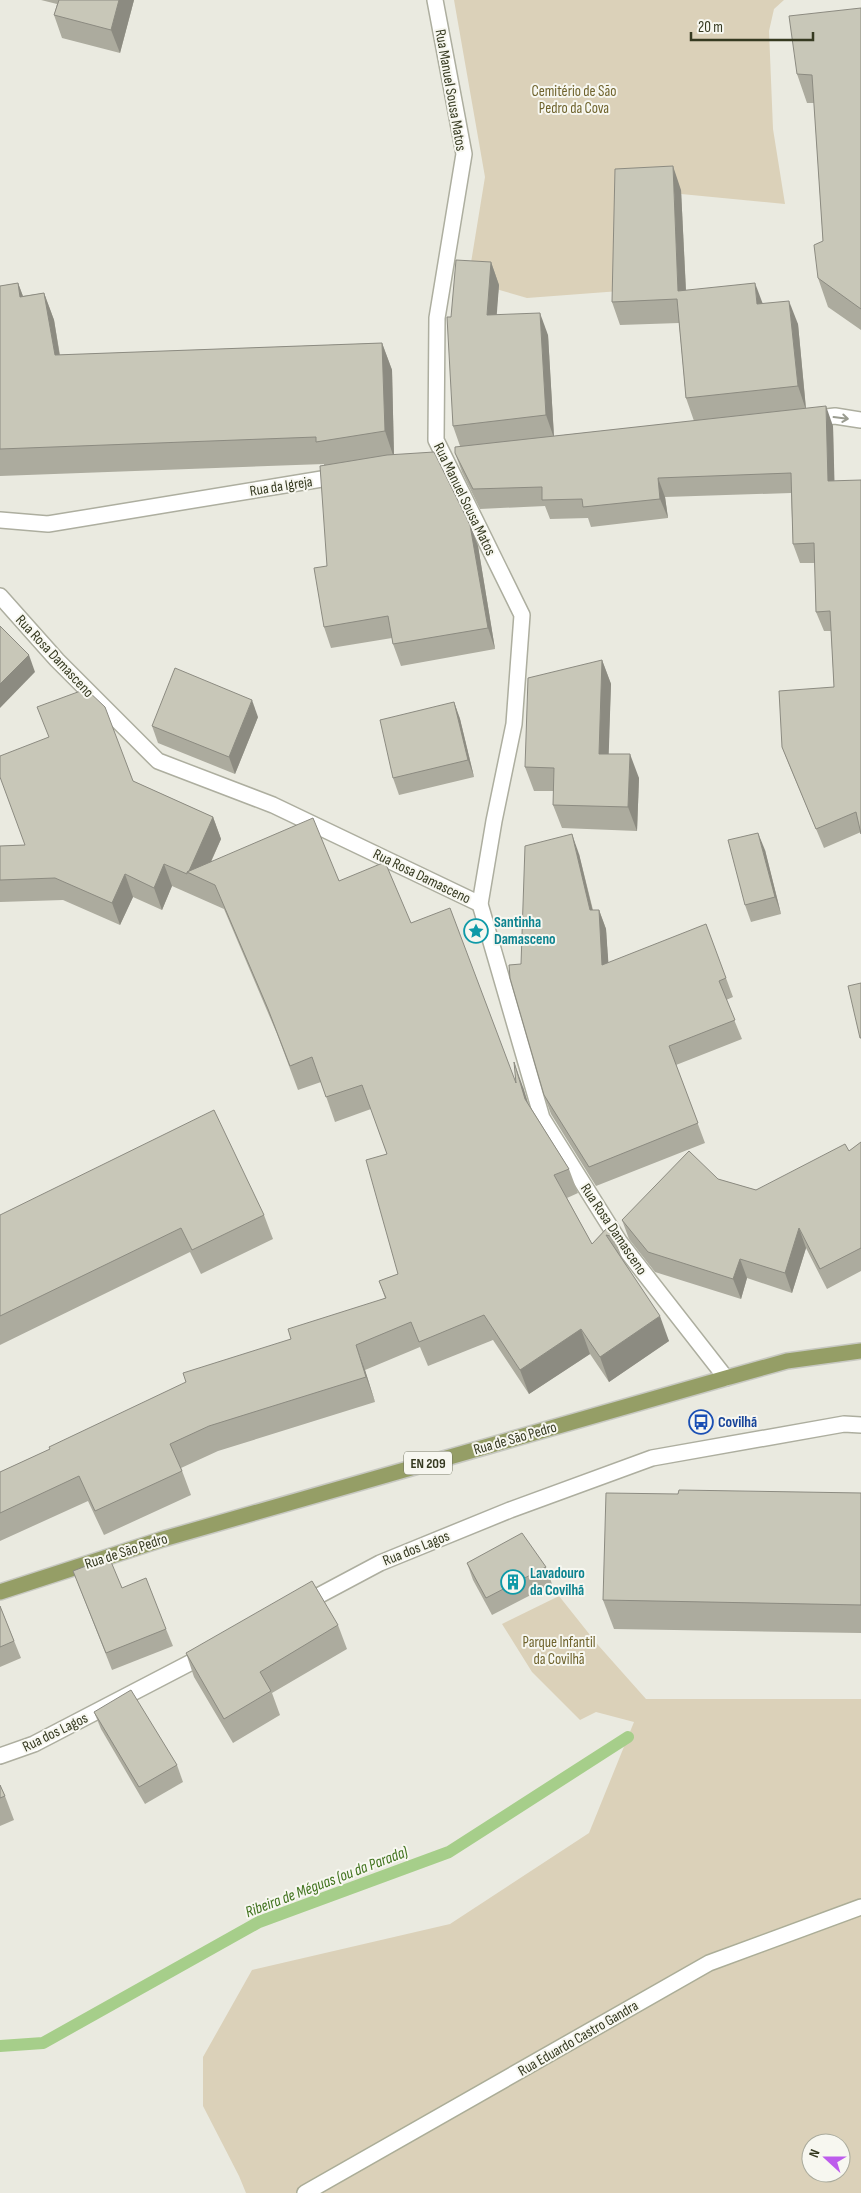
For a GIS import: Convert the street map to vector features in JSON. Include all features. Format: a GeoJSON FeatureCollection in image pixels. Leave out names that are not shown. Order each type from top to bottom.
{"type":"FeatureCollection","features":[{"type":"Feature","properties":{"kind":"main road","name":"Rua de São Pedro"},"geometry":{"type":"LineString","coordinates":[[0,1592],[163,1539],[726,1378],[787,1361],[860,1350]]}},
{"type":"Feature","properties":{"kind":"street","name":"Rua Manuel Sousa Matos"},"geometry":{"type":"LineString","coordinates":[[435,0],[464,154],[437,318],[436,440],[522,615],[514,724],[494,821],[480,904]]}},
{"type":"Feature","properties":{"kind":"street"},"geometry":{"type":"LineString","coordinates":[[796,420],[835,416],[861,420]]}},
{"type":"Feature","properties":{"kind":"street"},"geometry":{"type":"LineString","coordinates":[[426,462],[464,457]]}},
{"type":"Feature","properties":{"kind":"street","name":"Rua da Igreja"},"geometry":{"type":"LineString","coordinates":[[0,520],[48,524],[358,473]]}},
{"type":"Feature","properties":{"kind":"street","name":"Rua Rosa Damasceno"},"geometry":{"type":"LineString","coordinates":[[0,596],[57,660],[158,761],[273,805],[480,904],[542,1118],[619,1241],[726,1378]]}},
{"type":"Feature","properties":{"kind":"street","name":"Rua dos Lagos"},"geometry":{"type":"LineString","coordinates":[[286,1612],[380,1563],[510,1510],[652,1458],[844,1424],[861,1424]]}},
{"type":"Feature","properties":{"kind":"street","name":"Rua dos Lagos"},"geometry":{"type":"LineString","coordinates":[[0,1756],[34,1744],[217,1649]]}},
{"type":"Feature","properties":{"kind":"street","name":"Rua Eduardo Castro Gandra"},"geometry":{"type":"LineString","coordinates":[[306,2193],[709,1963],[861,1907]]}},
{"type":"Feature","properties":{"kind":"green space","name":"Cemitério de São Pedro da Cova"},"geometry":{"type":"Polygon","coordinates":[[[454,0],[784,0],[774,9],[769,31],[773,129],[785,204],[619,188],[620,291],[527,298],[468,281],[485,177],[454,0]]]}},
{"type":"Feature","properties":{"kind":"green space","name":"Parque Infantil da Covilhã"},"geometry":{"type":"Polygon","coordinates":[[[559,1596],[598,1645],[646,1699],[861,1699],[861,2193],[246,2193],[203,2106],[203,2057],[252,1970],[450,1924],[589,1833],[634,1722],[596,1712],[580,1720],[532,1672],[502,1624],[559,1596]]]}},
{"type":"Feature","properties":{"kind":"building"},"geometry":{"type":"Polygon","coordinates":[[[59,0],[119,0],[111,30],[54,15],[59,0]]]}},
{"type":"Feature","properties":{"kind":"building"},"geometry":{"type":"Polygon","coordinates":[[[861,8],[861,309],[818,278],[814,245],[823,241],[812,75],[797,74],[789,16],[861,8]]]}},
{"type":"Feature","properties":{"kind":"building"},"geometry":{"type":"Polygon","coordinates":[[[673,166],[678,291],[755,283],[757,304],[789,301],[798,386],[686,398],[677,299],[612,302],[615,169],[673,166]]]}},
{"type":"Feature","properties":{"kind":"building"},"geometry":{"type":"Polygon","coordinates":[[[456,260],[491,262],[487,315],[540,313],[546,415],[453,426],[447,317],[451,317],[456,260]]]}},
{"type":"Feature","properties":{"kind":"building"},"geometry":{"type":"Polygon","coordinates":[[[18,283],[20,297],[44,293],[55,355],[382,343],[385,431],[316,442],[316,437],[0,449],[0,286],[18,283]]]}},
{"type":"Feature","properties":{"kind":"building"},"geometry":{"type":"Polygon","coordinates":[[[826,406],[828,481],[861,480],[861,834],[856,812],[816,829],[782,747],[779,691],[834,687],[830,611],[816,612],[814,543],[793,544],[791,473],[658,478],[660,499],[583,507],[582,499],[542,500],[542,487],[473,489],[455,453],[455,447],[826,406]]]}},
{"type":"Feature","properties":{"kind":"building"},"geometry":{"type":"Polygon","coordinates":[[[434,452],[470,525],[488,628],[393,644],[388,616],[324,627],[314,568],[327,566],[320,466],[387,455],[434,452]]]}},
{"type":"Feature","properties":{"kind":"building"},"geometry":{"type":"Polygon","coordinates":[[[0,626],[29,655],[0,684],[0,626]]]}},
{"type":"Feature","properties":{"kind":"building"},"geometry":{"type":"Polygon","coordinates":[[[602,660],[599,754],[630,754],[628,807],[553,805],[554,768],[525,767],[528,678],[602,660]]]}},
{"type":"Feature","properties":{"kind":"building"},"geometry":{"type":"Polygon","coordinates":[[[175,668],[252,700],[229,757],[152,726],[175,668]]]}},
{"type":"Feature","properties":{"kind":"building"},"geometry":{"type":"Polygon","coordinates":[[[86,689],[105,707],[133,781],[213,817],[187,874],[164,864],[154,888],[125,874],[112,903],[55,878],[0,880],[0,846],[25,845],[0,777],[0,756],[49,737],[37,707],[86,689]]]}},
{"type":"Feature","properties":{"kind":"building"},"geometry":{"type":"Polygon","coordinates":[[[454,702],[468,760],[393,778],[380,720],[454,702]]]}},
{"type":"Feature","properties":{"kind":"building"},"geometry":{"type":"Polygon","coordinates":[[[313,818],[339,881],[385,862],[411,923],[450,908],[516,1083],[514,1062],[525,1099],[569,1169],[554,1175],[592,1244],[607,1228],[614,1237],[606,1235],[660,1316],[600,1357],[581,1329],[520,1370],[484,1315],[419,1342],[411,1322],[356,1345],[366,1377],[209,1426],[170,1444],[182,1471],[95,1511],[79,1476],[0,1513],[0,1472],[186,1382],[183,1373],[291,1339],[288,1329],[386,1298],[379,1281],[398,1274],[366,1160],[387,1154],[362,1085],[326,1097],[312,1057],[290,1066],[215,885],[187,872],[313,818]]]}},
{"type":"Feature","properties":{"kind":"building"},"geometry":{"type":"Polygon","coordinates":[[[758,833],[775,897],[745,905],[728,840],[758,833]]]}},
{"type":"Feature","properties":{"kind":"building"},"geometry":{"type":"Polygon","coordinates":[[[572,834],[590,910],[599,910],[602,965],[706,924],[726,978],[719,981],[735,1020],[669,1046],[698,1123],[589,1167],[544,1095],[510,978],[509,965],[521,964],[525,846],[572,834]]]}},
{"type":"Feature","properties":{"kind":"building"},"geometry":{"type":"Polygon","coordinates":[[[861,983],[861,1038],[860,1038],[848,986],[861,983]]]}},
{"type":"Feature","properties":{"kind":"building"},"geometry":{"type":"Polygon","coordinates":[[[214,1110],[264,1215],[192,1250],[181,1228],[0,1316],[0,1215],[214,1110]]]}},
{"type":"Feature","properties":{"kind":"building"},"geometry":{"type":"Polygon","coordinates":[[[861,1142],[861,1248],[820,1269],[799,1228],[785,1273],[740,1259],[733,1279],[648,1252],[622,1220],[689,1151],[718,1179],[756,1190],[845,1144],[849,1151],[861,1142]]]}},
{"type":"Feature","properties":{"kind":"building"},"geometry":{"type":"Polygon","coordinates":[[[679,1490],[861,1493],[861,1605],[603,1600],[606,1493],[678,1494],[679,1490]]]}},
{"type":"Feature","properties":{"kind":"building"},"geometry":{"type":"Polygon","coordinates":[[[522,1533],[546,1567],[486,1598],[467,1563],[522,1533]]]}},
{"type":"Feature","properties":{"kind":"building"},"geometry":{"type":"Polygon","coordinates":[[[109,1557],[122,1588],[146,1578],[166,1629],[106,1653],[73,1571],[109,1557]]]}},
{"type":"Feature","properties":{"kind":"building"},"geometry":{"type":"Polygon","coordinates":[[[312,1581],[338,1625],[260,1672],[271,1691],[224,1719],[186,1653],[312,1581]]]}},
{"type":"Feature","properties":{"kind":"building"},"geometry":{"type":"Polygon","coordinates":[[[0,1606],[14,1641],[0,1647],[0,1606]]]}},
{"type":"Feature","properties":{"kind":"building"},"geometry":{"type":"Polygon","coordinates":[[[131,1690],[177,1765],[139,1787],[94,1712],[131,1690]]]}},
{"type":"Feature","properties":{"kind":"building"},"geometry":{"type":"Polygon","coordinates":[[[0,1785],[5,1796],[0,1798],[0,1785]]]}},
{"type":"Feature","properties":{"kind":"waterway","name":"Ribeira de Méguas (ou da Parada)"},"geometry":{"type":"LineString","coordinates":[[0,2046],[43,2043],[259,1922],[449,1852],[628,1737]]}},
{"type":"Feature","properties":{"kind":"place","name":"Santinha Damasceno"},"geometry":{"type":"Point","coordinates":[476,931]}},
{"type":"Feature","properties":{"kind":"place","name":"Covilhã"},"geometry":{"type":"Point","coordinates":[701,1422]}},
{"type":"Feature","properties":{"kind":"place","name":"Lavadouro da Covilhã"},"geometry":{"type":"Point","coordinates":[513,1582]}}]}
